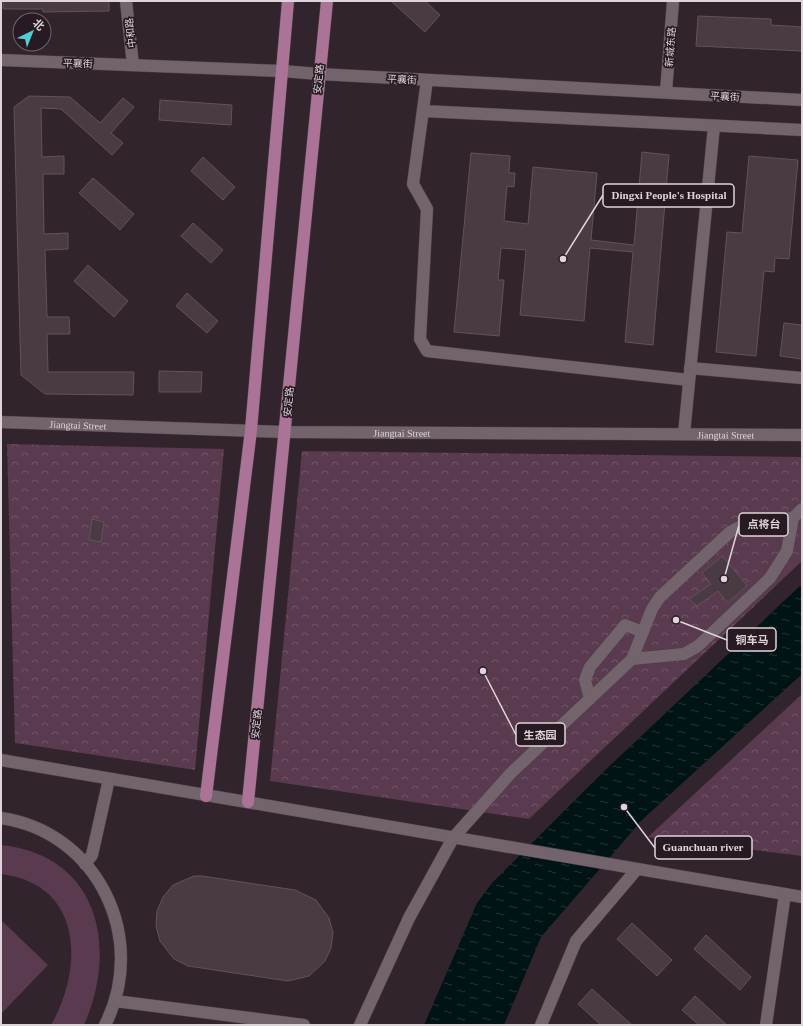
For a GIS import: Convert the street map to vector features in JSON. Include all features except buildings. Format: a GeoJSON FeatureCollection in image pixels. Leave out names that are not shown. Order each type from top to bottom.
{"type":"FeatureCollection","features":[{"type":"Feature","properties":{"kind":"main road"},"geometry":{"type":"LineString","coordinates":[[206,796],[251,430],[288,1]]}},
{"type":"Feature","properties":{"kind":"main road","name":"安定路"},"geometry":{"type":"LineString","coordinates":[[248,802],[326,1]]}},
{"type":"Feature","properties":{"kind":"street","name":"中和路"},"geometry":{"type":"LineString","coordinates":[[126,1],[133,65]]}},
{"type":"Feature","properties":{"kind":"street","name":"新城东路"},"geometry":{"type":"LineString","coordinates":[[666,92],[673,1]]}},
{"type":"Feature","properties":{"kind":"street","name":"平襄街"},"geometry":{"type":"LineString","coordinates":[[1,60],[282,71],[802,100]]}},
{"type":"Feature","properties":{"kind":"street"},"geometry":{"type":"LineString","coordinates":[[427,80],[412,184],[427,209],[420,340],[427,351],[689,380]]}},
{"type":"Feature","properties":{"kind":"street"},"geometry":{"type":"LineString","coordinates":[[423,111],[802,130]]}},
{"type":"Feature","properties":{"kind":"street"},"geometry":{"type":"LineString","coordinates":[[684,434],[714,126]]}},
{"type":"Feature","properties":{"kind":"street"},"geometry":{"type":"LineString","coordinates":[[690,368],[802,378]]}},
{"type":"Feature","properties":{"kind":"street","name":"Jiangtai Street"},"geometry":{"type":"LineString","coordinates":[[1,422],[285,432],[802,435]]}},
{"type":"Feature","properties":{"kind":"street"},"geometry":{"type":"LineString","coordinates":[[632,659],[684,654],[698,646],[770,578],[780,565],[787,552],[793,518],[802,509]]}},
{"type":"Feature","properties":{"kind":"street"},"geometry":{"type":"LineString","coordinates":[[360,1025],[409,918],[453,838],[511,773],[632,659],[652,609],[660,597],[730,532],[750,523],[793,518]]}},
{"type":"Feature","properties":{"kind":"street"},"geometry":{"type":"LineString","coordinates":[[590,699],[585,680],[590,667],[625,625],[643,632]]}},
{"type":"Feature","properties":{"kind":"street"},"geometry":{"type":"LineString","coordinates":[[1,760],[802,897]]}},
{"type":"Feature","properties":{"kind":"street"},"geometry":{"type":"LineString","coordinates":[[85,864],[92,855],[109,779]]}},
{"type":"Feature","properties":{"kind":"street"},"geometry":{"type":"LineString","coordinates":[[1,818],[26,823],[48,832],[68,846],[85,864],[108,898],[117,923],[122,965],[118,993],[105,1025]]}},
{"type":"Feature","properties":{"kind":"street"},"geometry":{"type":"LineString","coordinates":[[541,1025],[576,941],[637,869]]}},
{"type":"Feature","properties":{"kind":"street"},"geometry":{"type":"LineString","coordinates":[[766,1025],[785,894]]}},
{"type":"Feature","properties":{"kind":"street"},"geometry":{"type":"LineString","coordinates":[[115,1001],[304,1025]]}},
{"type":"Feature","properties":{"kind":"green space"},"geometry":{"type":"Polygon","coordinates":[[[7,444],[224,449],[195,770],[15,743],[7,444]]]}},
{"type":"Feature","properties":{"kind":"green space"},"geometry":{"type":"Polygon","coordinates":[[[302,451],[802,457],[802,561],[529,819],[270,781],[302,451]]]}},
{"type":"Feature","properties":{"kind":"green space"},"geometry":{"type":"Polygon","coordinates":[[[802,694],[802,856],[648,837],[802,694]]]}},
{"type":"Feature","properties":{"kind":"green space"},"geometry":{"type":"Polygon","coordinates":[[[1,845],[34,852],[60,866],[79,886],[92,909],[99,936],[99,965],[94,995],[84,1025],[51,1025],[62,1002],[69,978],[71,954],[69,932],[62,911],[48,894],[28,881],[1,874],[1,845]]]}},
{"type":"Feature","properties":{"kind":"green space"},"geometry":{"type":"Polygon","coordinates":[[[1,920],[48,965],[1,1014],[1,920]]]}},
{"type":"Feature","properties":{"kind":"water"},"geometry":{"type":"Polygon","coordinates":[[[802,584],[802,674],[643,819],[541,937],[504,1025],[424,1025],[477,903],[492,883],[599,776],[802,584]]]}},
{"type":"Feature","properties":{"kind":"place","name":"Dingxi People's Hospital"},"geometry":{"type":"Point","coordinates":[563,259]}},
{"type":"Feature","properties":{"kind":"place","name":"点将台"},"geometry":{"type":"Point","coordinates":[724,579]}},
{"type":"Feature","properties":{"kind":"place","name":"铜车马"},"geometry":{"type":"Point","coordinates":[676,620]}},
{"type":"Feature","properties":{"kind":"place","name":"生态园"},"geometry":{"type":"Point","coordinates":[483,671]}},
{"type":"Feature","properties":{"kind":"place","name":"Guanchuan river"},"geometry":{"type":"Point","coordinates":[624,807]}}]}
